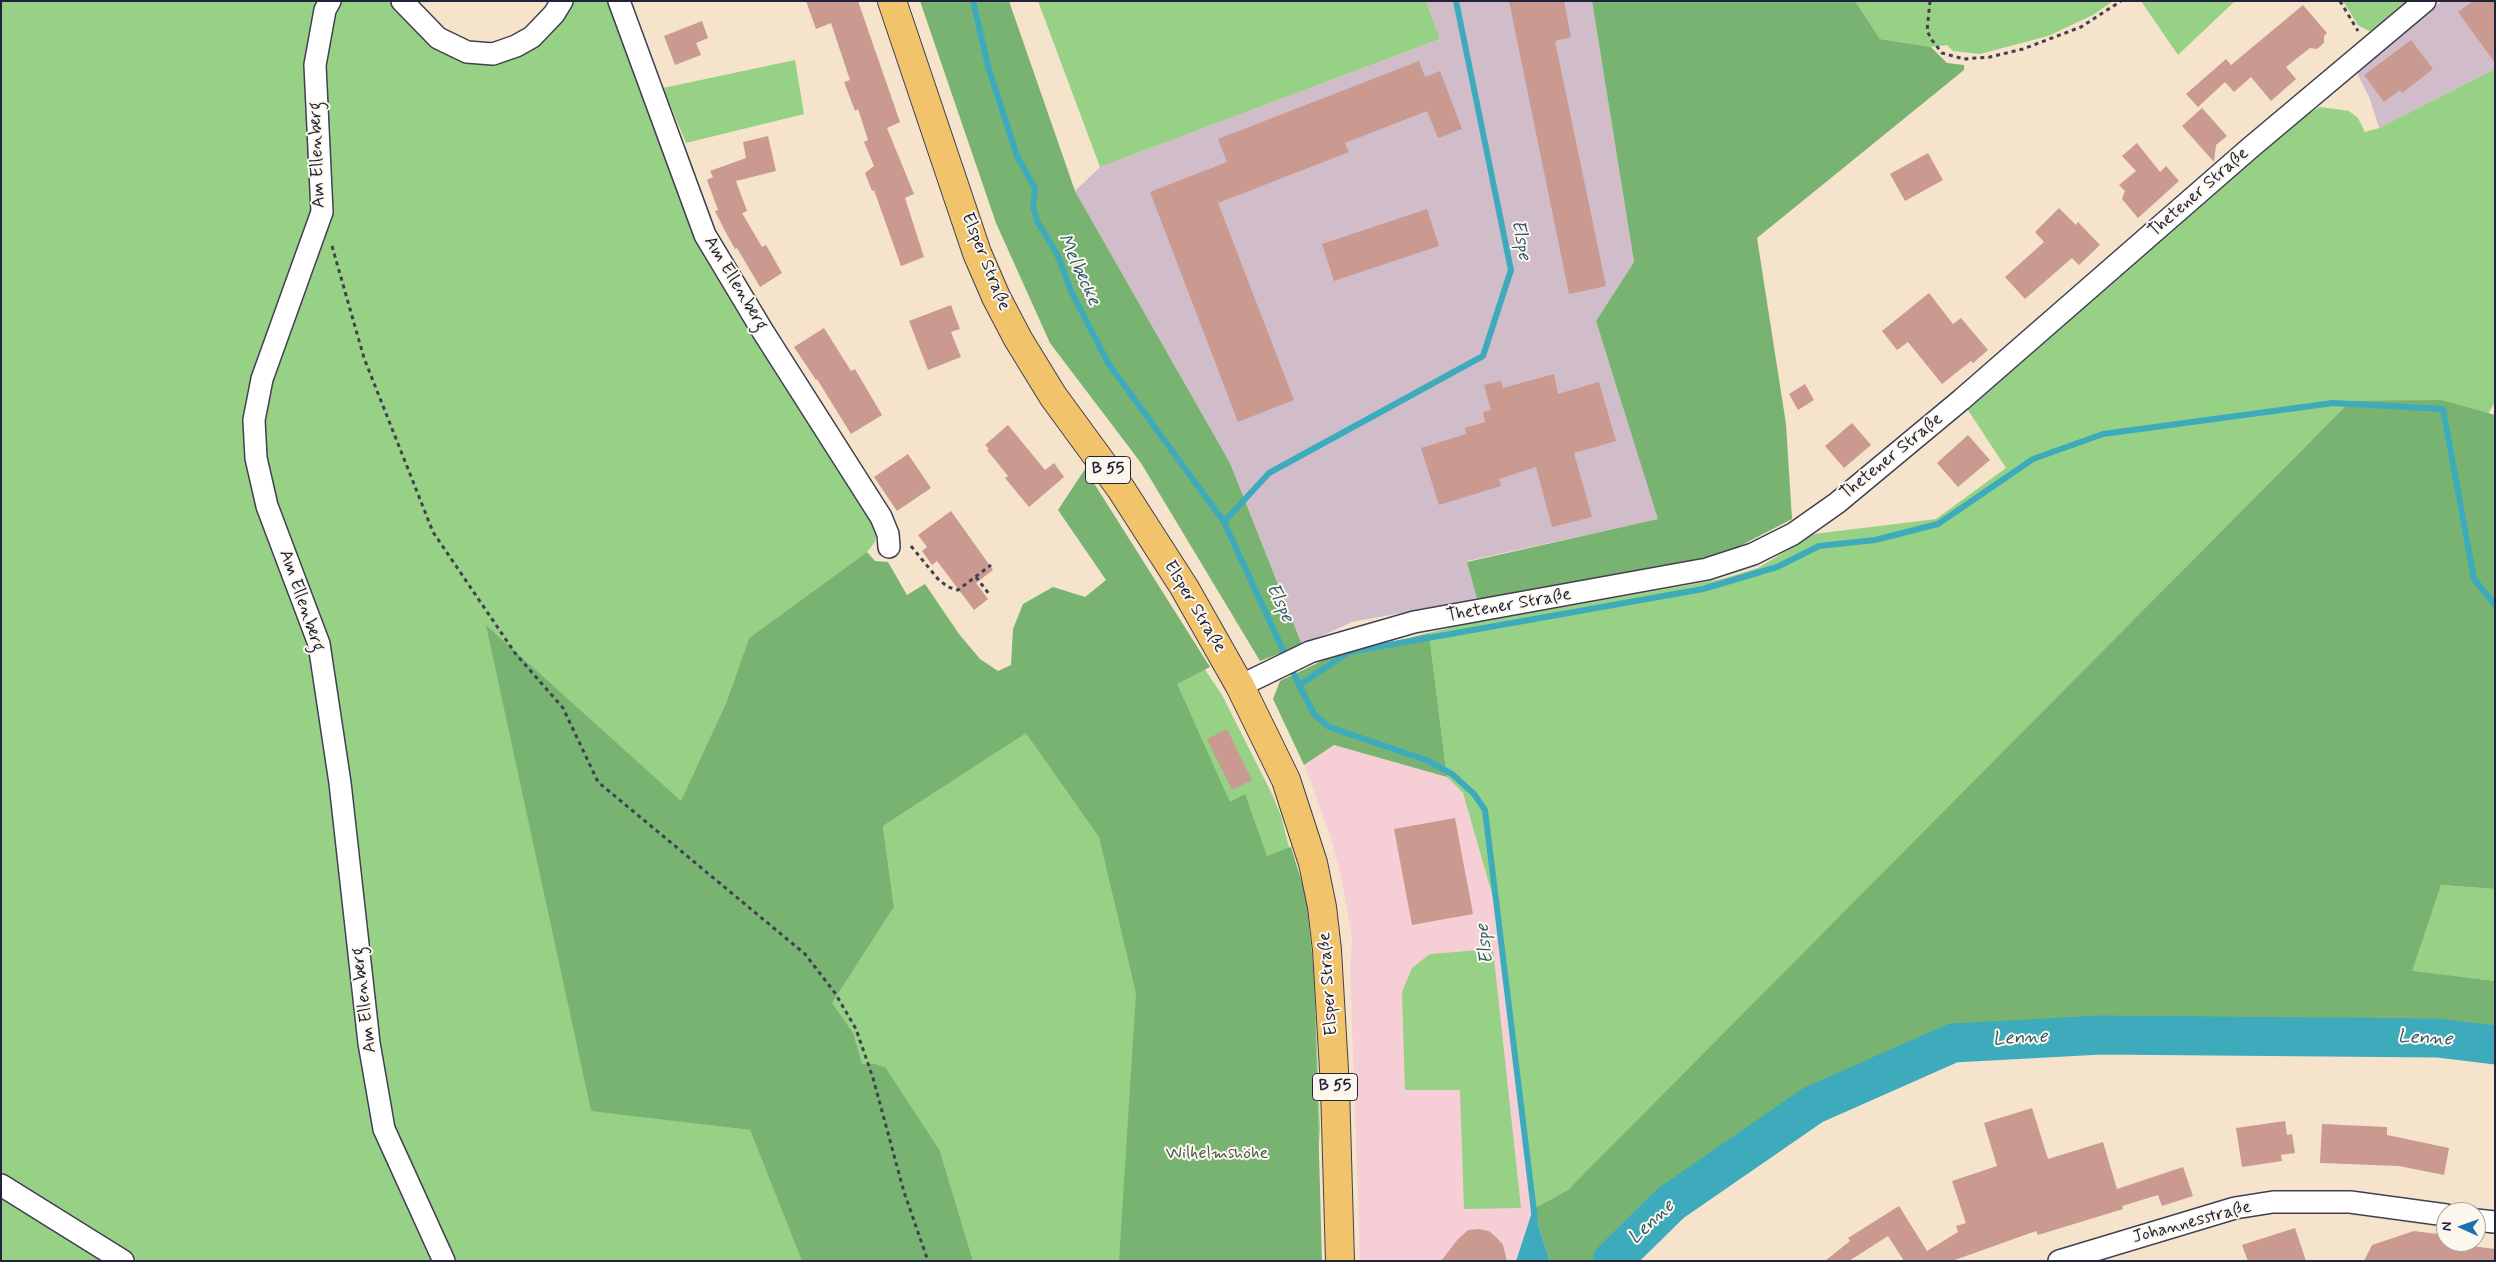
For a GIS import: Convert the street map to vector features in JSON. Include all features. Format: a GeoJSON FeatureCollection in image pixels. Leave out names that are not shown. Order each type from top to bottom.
{"type":"FeatureCollection","features":[{"type":"Feature","properties":{"kind":"main road","name":"Elsper Straße"},"geometry":{"type":"LineString","coordinates":[[892,1],[978,253],[996,297],[1018,339],[1053,396],[1121,489],[1178,579],[1240,686],[1286,780],[1313,863],[1322,907],[1332,1020],[1340,1261]]}},
{"type":"Feature","properties":{"kind":"street","name":"Am Ellenberg"},"geometry":{"type":"LineString","coordinates":[[330,1],[325,10],[315,66],[322,212],[262,379],[254,420],[256,458],[267,506],[319,644],[340,783],[369,1043],[384,1129],[444,1261]]}},
{"type":"Feature","properties":{"kind":"street"},"geometry":{"type":"LineString","coordinates":[[402,1],[438,38],[467,52],[493,54],[516,46],[532,37],[554,14],[562,1]]}},
{"type":"Feature","properties":{"kind":"street","name":"Am Ellenberg"},"geometry":{"type":"LineString","coordinates":[[619,1],[705,235],[762,330],[881,517],[888,534],[898,544]]}},
{"type":"Feature","properties":{"kind":"street","name":"Thetener Straße"},"geometry":{"type":"LineString","coordinates":[[1240,686],[1310,652],[1414,622],[1707,569],[1753,554],[1793,534],[1837,503],[1961,400],[2250,148],[2425,1]]}},
{"type":"Feature","properties":{"kind":"street"},"geometry":{"type":"LineString","coordinates":[[1,1185],[124,1261]]}},
{"type":"Feature","properties":{"kind":"street","name":"Johannesstraße"},"geometry":{"type":"LineString","coordinates":[[2060,1261],[2090,1256],[2235,1208],[2274,1202],[2350,1202],[2436,1215]]}},
{"type":"Feature","properties":{"kind":"path"},"geometry":{"type":"LineString","coordinates":[[1930,1],[1927,31],[1932,40],[1942,53],[1964,58],[1990,57],[2023,50],[2081,27],[2121,1]]}},
{"type":"Feature","properties":{"kind":"path"},"geometry":{"type":"LineString","coordinates":[[2340,1],[2368,49]]}},
{"type":"Feature","properties":{"kind":"path"},"geometry":{"type":"LineString","coordinates":[[322,212],[364,358],[433,532],[515,653],[563,708],[598,782],[805,954],[835,993],[856,1029],[873,1078],[904,1192],[928,1261]]}},
{"type":"Feature","properties":{"kind":"path"},"geometry":{"type":"LineString","coordinates":[[898,544],[948,586],[958,590],[991,565]]}},
{"type":"Feature","properties":{"kind":"path"},"geometry":{"type":"LineString","coordinates":[[976,577],[989,594]]}},
{"type":"Feature","properties":{"kind":"shaded area"},"geometry":{"type":"Polygon","coordinates":[[[1426,1],[1592,1],[1634,262],[1596,321],[1659,519],[1467,561],[1477,599],[1352,622],[1302,645],[1230,463],[1075,191],[1100,167],[1440,39],[1426,1]]]}},
{"type":"Feature","properties":{"kind":"shaded area"},"geometry":{"type":"Polygon","coordinates":[[[2442,1],[2495,1],[2495,69],[2379,128],[2370,99],[2358,75],[2358,67],[2442,1]]]}},
{"type":"Feature","properties":{"kind":"shaded area"},"geometry":{"type":"Polygon","coordinates":[[[1334,745],[1447,777],[1463,793],[1494,901],[1516,1047],[1533,1209],[1516,1261],[1360,1261],[1350,967],[1352,938],[1341,876],[1330,835],[1304,765],[1334,745]]]}},
{"type":"Feature","properties":{"kind":"green space","name":"Wilhelmshöhe"},"geometry":{"type":"Polygon","coordinates":[[[1,1],[391,1],[445,50],[544,36],[574,1],[611,1],[652,114],[861,500],[876,530],[876,535],[875,542],[867,552],[749,638],[726,703],[681,802],[487,626],[591,1110],[750,1130],[799,1252],[747,1091],[833,1001],[894,907],[883,826],[1016,739],[1011,733],[1191,649],[1222,695],[1272,794],[1281,816],[1302,898],[1314,963],[1320,1129],[1311,1261],[973,1261],[940,1151],[927,1261],[138,1261],[1,1175],[1,1]]]}},
{"type":"Feature","properties":{"kind":"green space"},"geometry":{"type":"Polygon","coordinates":[[[920,1],[1009,1],[1075,191],[1230,463],[1302,645],[1260,661],[1141,463],[1050,343],[996,223],[920,1]]]}},
{"type":"Feature","properties":{"kind":"green space"},"geometry":{"type":"Polygon","coordinates":[[[1038,1],[1426,1],[1440,39],[1100,167],[1038,1]]]}},
{"type":"Feature","properties":{"kind":"green space"},"geometry":{"type":"Polygon","coordinates":[[[1592,1],[1855,1],[1880,39],[1931,47],[1947,63],[1964,65],[1964,70],[1757,238],[1786,424],[1792,519],[1730,551],[1685,562],[1477,599],[1467,562],[1658,519],[1596,321],[1634,262],[1592,1]]]}},
{"type":"Feature","properties":{"kind":"green space"},"geometry":{"type":"Polygon","coordinates":[[[1855,1],[2113,1],[2093,15],[2048,36],[1980,54],[1953,51],[1947,45],[1931,47],[1880,39],[1855,1]]]}},
{"type":"Feature","properties":{"kind":"green space"},"geometry":{"type":"Polygon","coordinates":[[[2141,1],[2235,1],[2178,55],[2141,1]]]}},
{"type":"Feature","properties":{"kind":"green space"},"geometry":{"type":"Polygon","coordinates":[[[2343,1],[2412,1],[2379,28],[2369,31],[2358,25],[2343,1]]]}},
{"type":"Feature","properties":{"kind":"green space"},"geometry":{"type":"Polygon","coordinates":[[[795,60],[804,114],[686,143],[663,88],[795,60]]]}},
{"type":"Feature","properties":{"kind":"green space"},"geometry":{"type":"Polygon","coordinates":[[[2495,69],[2495,402],[2488,414],[2442,400],[1568,1190],[1533,1209],[1516,1047],[1494,901],[1463,793],[1447,777],[1429,633],[1461,625],[1722,579],[1758,568],[1814,534],[1936,519],[2006,468],[1966,407],[2233,176],[2311,112],[2320,107],[2349,111],[2358,118],[2365,132],[2379,128],[2495,69]]]}},
{"type":"Feature","properties":{"kind":"green space"},"geometry":{"type":"Polygon","coordinates":[[[2442,400],[2495,415],[2495,889],[2441,885],[2412,971],[2495,981],[2495,1049],[1970,1039],[1864,1084],[1661,1222],[1591,1261],[1550,1261],[1533,1209],[1568,1190],[2351,401],[2442,400]]]}},
{"type":"Feature","properties":{"kind":"green space","name":"Wilhelmshöhe"},"geometry":{"type":"Polygon","coordinates":[[[1085,469],[1210,667],[1177,684],[1230,802],[1245,794],[1267,856],[1291,847],[1306,896],[1314,976],[1322,1261],[1119,1261],[1136,993],[1099,837],[1026,733],[883,826],[894,907],[832,1003],[853,1033],[862,1064],[874,1064],[885,1067],[940,1151],[973,1261],[802,1261],[750,1130],[591,1111],[486,625],[681,801],[726,703],[749,638],[867,552],[875,561],[888,562],[907,595],[925,584],[959,634],[980,659],[998,671],[1011,665],[1013,629],[1023,604],[1053,587],[1085,597],[1106,580],[1058,510],[1085,469]]]}},
{"type":"Feature","properties":{"kind":"green space"},"geometry":{"type":"Polygon","coordinates":[[[1429,633],[1447,777],[1334,745],[1304,765],[1273,699],[1280,681],[1326,659],[1429,633]]]}},
{"type":"Feature","properties":{"kind":"green space"},"geometry":{"type":"Polygon","coordinates":[[[2441,885],[2495,889],[2495,981],[2411,972],[2441,885]]]}},
{"type":"Feature","properties":{"kind":"green space"},"geometry":{"type":"Polygon","coordinates":[[[1493,949],[1521,1208],[1464,1209],[1460,1090],[1405,1090],[1402,992],[1412,968],[1430,954],[1493,949]]]}},
{"type":"Feature","properties":{"kind":"green space"},"geometry":{"type":"Polygon","coordinates":[[[1,1188],[117,1261],[1,1261],[1,1188]]]}},
{"type":"Feature","properties":{"kind":"water"},"geometry":{"type":"Polygon","coordinates":[[[1533,1209],[1550,1261],[1516,1261],[1533,1209]]]}},
{"type":"Feature","properties":{"kind":"water"},"geometry":{"type":"Polygon","coordinates":[[[1661,1222],[1636,1261],[1591,1261],[1661,1222]]]}},
{"type":"Feature","properties":{"kind":"building"},"geometry":{"type":"Polygon","coordinates":[[[806,1],[858,1],[900,122],[887,128],[914,194],[905,198],[924,257],[901,266],[874,190],[872,191],[865,173],[874,166],[864,142],[868,140],[858,109],[855,111],[844,82],[850,80],[831,23],[816,29],[806,1]]]}},
{"type":"Feature","properties":{"kind":"building"},"geometry":{"type":"Polygon","coordinates":[[[1509,1],[1564,1],[1571,37],[1555,41],[1606,286],[1569,294],[1509,1]]]}},
{"type":"Feature","properties":{"kind":"building"},"geometry":{"type":"Polygon","coordinates":[[[2473,1],[2495,1],[2495,63],[2458,12],[2473,1]]]}},
{"type":"Feature","properties":{"kind":"building"},"geometry":{"type":"Polygon","coordinates":[[[2303,5],[2327,33],[2324,36],[2324,43],[2317,49],[2310,48],[2286,67],[2296,79],[2271,101],[2251,77],[2234,92],[2225,82],[2198,107],[2186,94],[2226,59],[2231,65],[2303,5]]]}},
{"type":"Feature","properties":{"kind":"building"},"geometry":{"type":"Polygon","coordinates":[[[702,21],[708,38],[696,43],[701,55],[675,65],[664,36],[702,21]]]}},
{"type":"Feature","properties":{"kind":"building"},"geometry":{"type":"Polygon","coordinates":[[[2411,40],[2433,69],[2402,93],[2400,90],[2384,102],[2364,75],[2411,40]]]}},
{"type":"Feature","properties":{"kind":"building"},"geometry":{"type":"Polygon","coordinates":[[[1419,61],[1425,77],[1440,71],[1462,129],[1438,138],[1427,111],[1345,143],[1349,152],[1218,203],[1294,400],[1238,422],[1150,192],[1227,162],[1218,139],[1419,61]]]}},
{"type":"Feature","properties":{"kind":"building"},"geometry":{"type":"Polygon","coordinates":[[[2202,108],[2227,136],[2216,145],[2214,162],[2182,126],[2202,108]]]}},
{"type":"Feature","properties":{"kind":"building"},"geometry":{"type":"Polygon","coordinates":[[[768,136],[776,171],[736,181],[747,211],[742,213],[762,247],[766,245],[782,273],[760,287],[737,248],[735,249],[715,211],[718,210],[707,180],[713,177],[710,171],[746,158],[743,142],[768,136]]]}},
{"type":"Feature","properties":{"kind":"building"},"geometry":{"type":"Polygon","coordinates":[[[2137,143],[2160,172],[2166,166],[2179,181],[2138,218],[2122,199],[2125,191],[2119,185],[2136,171],[2122,156],[2137,143]]]}},
{"type":"Feature","properties":{"kind":"building"},"geometry":{"type":"Polygon","coordinates":[[[1928,153],[1943,180],[1905,201],[1890,174],[1928,153]]]}},
{"type":"Feature","properties":{"kind":"building"},"geometry":{"type":"Polygon","coordinates":[[[2059,208],[2076,225],[2078,222],[2100,245],[2079,265],[2072,258],[2025,299],[2005,277],[2044,242],[2035,232],[2059,208]]]}},
{"type":"Feature","properties":{"kind":"building"},"geometry":{"type":"Polygon","coordinates":[[[1427,209],[1439,246],[1334,281],[1322,244],[1427,209]]]}},
{"type":"Feature","properties":{"kind":"building"},"geometry":{"type":"Polygon","coordinates":[[[1929,293],[1953,324],[1961,318],[1988,350],[1973,363],[1971,361],[1942,384],[1908,342],[1897,350],[1882,331],[1929,293]]]}},
{"type":"Feature","properties":{"kind":"building"},"geometry":{"type":"Polygon","coordinates":[[[951,305],[960,329],[951,332],[961,357],[928,370],[909,321],[951,305]]]}},
{"type":"Feature","properties":{"kind":"building"},"geometry":{"type":"Polygon","coordinates":[[[824,328],[851,371],[855,369],[882,415],[851,434],[817,379],[794,347],[824,328]]]}},
{"type":"Feature","properties":{"kind":"building"},"geometry":{"type":"Polygon","coordinates":[[[1554,374],[1558,394],[1599,382],[1616,441],[1574,453],[1592,517],[1552,527],[1536,467],[1499,479],[1501,486],[1439,505],[1421,448],[1466,434],[1465,428],[1485,422],[1483,412],[1491,410],[1484,385],[1501,381],[1503,388],[1554,374]]]}},
{"type":"Feature","properties":{"kind":"building"},"geometry":{"type":"Polygon","coordinates":[[[1805,384],[1814,400],[1798,410],[1789,394],[1805,384]]]}},
{"type":"Feature","properties":{"kind":"building"},"geometry":{"type":"Polygon","coordinates":[[[1852,423],[1871,445],[1844,468],[1825,446],[1852,423]]]}},
{"type":"Feature","properties":{"kind":"building"},"geometry":{"type":"Polygon","coordinates":[[[1008,425],[1045,470],[1054,463],[1064,477],[1029,507],[1005,478],[1008,476],[985,445],[1008,425]]]}},
{"type":"Feature","properties":{"kind":"building"},"geometry":{"type":"Polygon","coordinates":[[[1968,435],[1990,460],[1958,487],[1937,463],[1968,435]]]}},
{"type":"Feature","properties":{"kind":"building"},"geometry":{"type":"Polygon","coordinates":[[[908,454],[931,488],[897,511],[874,477],[908,454]]]}},
{"type":"Feature","properties":{"kind":"building"},"geometry":{"type":"Polygon","coordinates":[[[951,511],[993,570],[976,583],[988,599],[974,610],[937,561],[932,565],[922,551],[927,547],[918,535],[951,511]]]}},
{"type":"Feature","properties":{"kind":"building"},"geometry":{"type":"Polygon","coordinates":[[[1227,729],[1252,780],[1232,790],[1207,739],[1227,729]]]}},
{"type":"Feature","properties":{"kind":"building"},"geometry":{"type":"Polygon","coordinates":[[[1455,818],[1473,914],[1412,925],[1394,829],[1455,818]]]}},
{"type":"Feature","properties":{"kind":"building"},"geometry":{"type":"Polygon","coordinates":[[[2032,1108],[2048,1159],[2103,1142],[2117,1189],[2183,1167],[2193,1196],[2162,1206],[2158,1195],[2122,1206],[2123,1209],[2038,1235],[2036,1231],[1952,1261],[1904,1261],[1888,1236],[1849,1261],[1825,1261],[1850,1241],[1848,1238],[1899,1206],[1927,1251],[1958,1232],[1956,1226],[1966,1223],[1952,1181],[1997,1166],[1984,1123],[2032,1108]]]}},
{"type":"Feature","properties":{"kind":"building"},"geometry":{"type":"Polygon","coordinates":[[[2285,1121],[2287,1135],[2292,1134],[2295,1153],[2281,1155],[2282,1161],[2242,1167],[2236,1128],[2285,1121]]]}},
{"type":"Feature","properties":{"kind":"building"},"geometry":{"type":"Polygon","coordinates":[[[2322,1124],[2387,1127],[2387,1135],[2449,1148],[2444,1175],[2399,1166],[2320,1163],[2322,1124]]]}},
{"type":"Feature","properties":{"kind":"building"},"geometry":{"type":"Polygon","coordinates":[[[2295,1228],[2306,1261],[2248,1261],[2242,1245],[2295,1228]]]}},
{"type":"Feature","properties":{"kind":"building"},"geometry":{"type":"Polygon","coordinates":[[[1468,1230],[1489,1231],[1497,1238],[1503,1245],[1507,1261],[1441,1261],[1458,1239],[1468,1230]]]}},
{"type":"Feature","properties":{"kind":"building"},"geometry":{"type":"Polygon","coordinates":[[[2414,1231],[2436,1234],[2436,1252],[2486,1252],[2486,1248],[2495,1249],[2495,1261],[2364,1261],[2372,1245],[2414,1231]]]}},
{"type":"Feature","properties":{"kind":"waterway","name":"Melbecke"},"geometry":{"type":"LineString","coordinates":[[973,1],[988,66],[1017,156],[1035,188],[1033,206],[1037,221],[1057,254],[1071,291],[1108,363],[1224,522]]}},
{"type":"Feature","properties":{"kind":"waterway","name":"Elspe"},"geometry":{"type":"LineString","coordinates":[[1456,1],[1511,270],[1483,356],[1269,473],[1224,522],[1314,714],[1329,727],[1426,760],[1452,774],[1474,794],[1485,810],[1535,1220]]}},
{"type":"Feature","properties":{"kind":"waterway"},"geometry":{"type":"LineString","coordinates":[[1299,685],[1349,652],[1703,589],[1777,567],[1819,546],[1875,540],[1938,524],[2033,459],[2103,434],[2333,403],[2443,409],[2474,579],[2495,605]]}},
{"type":"Feature","properties":{"kind":"waterway","name":"Lenne"},"geometry":{"type":"LineString","coordinates":[[1612,1261],[1671,1203],[1813,1105],[1953,1043],[2101,1035],[2437,1038],[2495,1045]]}}]}
